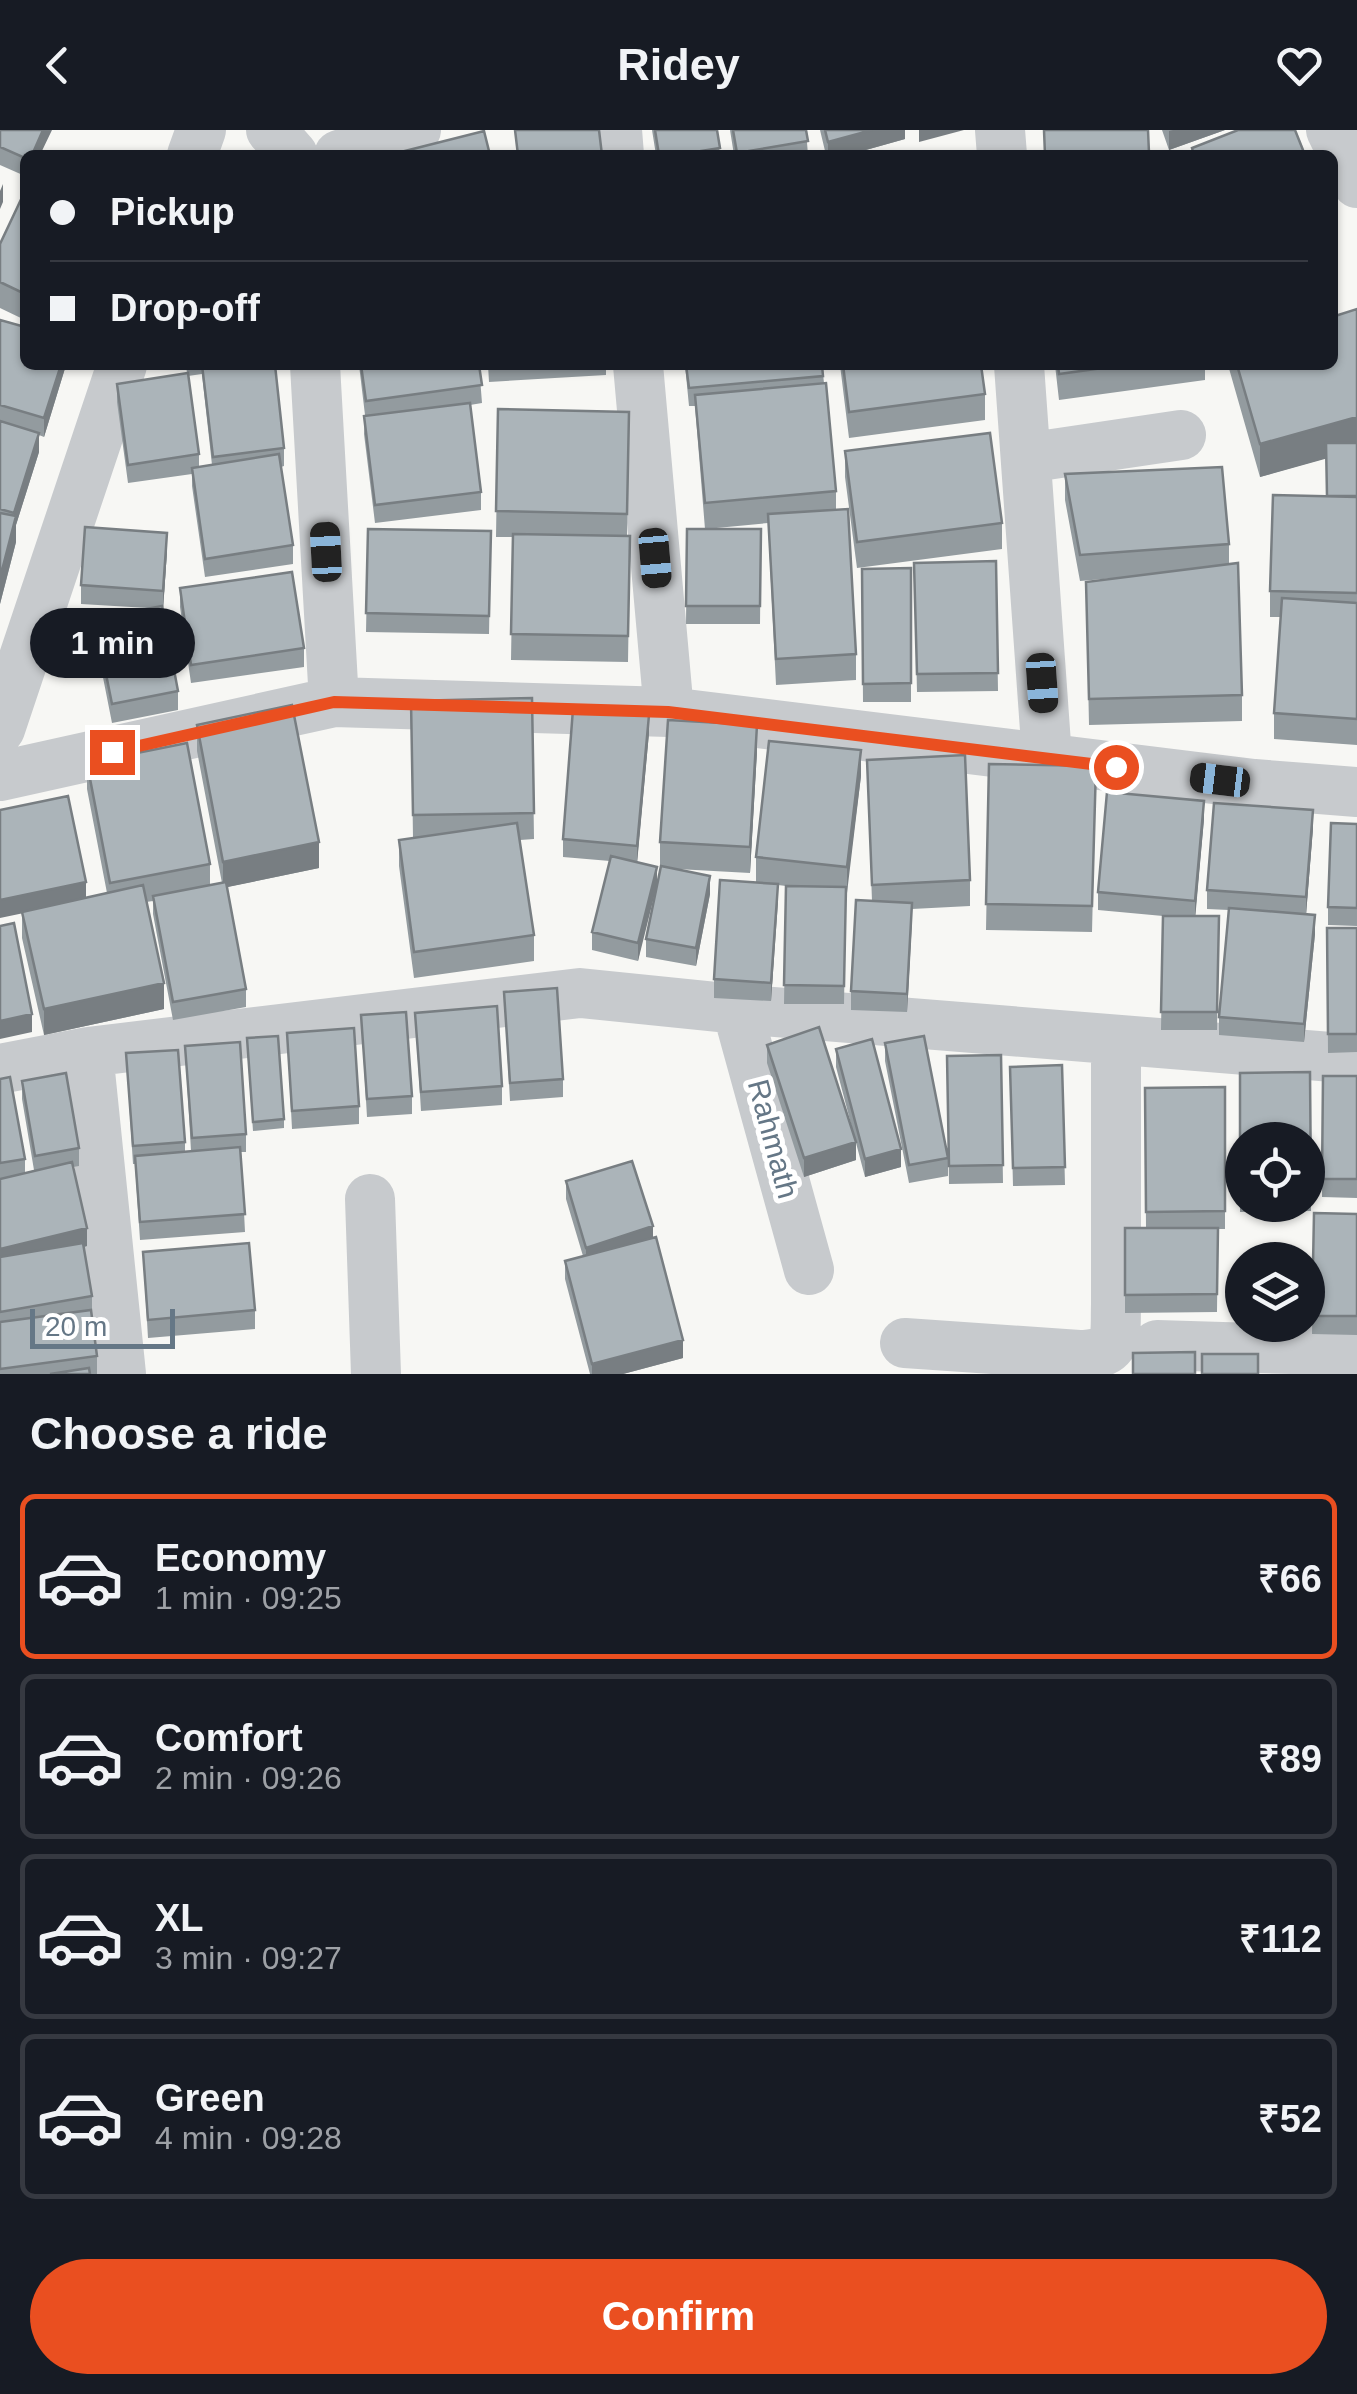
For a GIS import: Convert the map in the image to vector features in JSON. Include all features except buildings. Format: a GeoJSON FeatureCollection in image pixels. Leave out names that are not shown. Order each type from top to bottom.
{"type":"FeatureCollection","features":[{"type":"Feature","properties":{"kind":"street"},"geometry":{"type":"LineString","coordinates":[[270,130],[288,150]]}},
{"type":"Feature","properties":{"kind":"street"},"geometry":{"type":"LineString","coordinates":[[355,150],[416,130]]}},
{"type":"Feature","properties":{"kind":"street"},"geometry":{"type":"LineString","coordinates":[[1331,130],[1357,182]]}},
{"type":"Feature","properties":{"kind":"street"},"geometry":{"type":"LineString","coordinates":[[0,730],[120,370]]}},
{"type":"Feature","properties":{"kind":"street"},"geometry":{"type":"LineString","coordinates":[[315,370],[334,702]]}},
{"type":"Feature","properties":{"kind":"street"},"geometry":{"type":"LineString","coordinates":[[638,370],[668,712]]}},
{"type":"Feature","properties":{"kind":"street"},"geometry":{"type":"LineString","coordinates":[[1019,370],[1047,758]]}},
{"type":"Feature","properties":{"kind":"street"},"geometry":{"type":"LineString","coordinates":[[1026,458],[1181,435]]}},
{"type":"Feature","properties":{"kind":"street"},"geometry":{"type":"LineString","coordinates":[[0,776],[334,702],[668,712],[1254,784],[1357,792]]}},
{"type":"Feature","properties":{"kind":"street"},"geometry":{"type":"LineString","coordinates":[[0,1069],[88,1052],[580,993],[1357,1059]]}},
{"type":"Feature","properties":{"kind":"street","name":"Rahmath"},"geometry":{"type":"LineString","coordinates":[[737,1008],[809,1270]]}},
{"type":"Feature","properties":{"kind":"street"},"geometry":{"type":"LineString","coordinates":[[905,1343],[1079,1356],[1098,1355],[1111,1345],[1115,1339],[1116,1304],[1116,1040]]}},
{"type":"Feature","properties":{"kind":"street"},"geometry":{"type":"LineString","coordinates":[[88,1052],[121,1374]]}},
{"type":"Feature","properties":{"kind":"street"},"geometry":{"type":"LineString","coordinates":[[370,1199],[376,1374]]}},
{"type":"Feature","properties":{"kind":"street"},"geometry":{"type":"LineString","coordinates":[[1157,1345],[1357,1351]]}},
{"type":"Feature","properties":{"kind":"route"},"geometry":{"type":"LineString","coordinates":[[112,752],[334,702],[668,712],[1116,767]]}}]}
